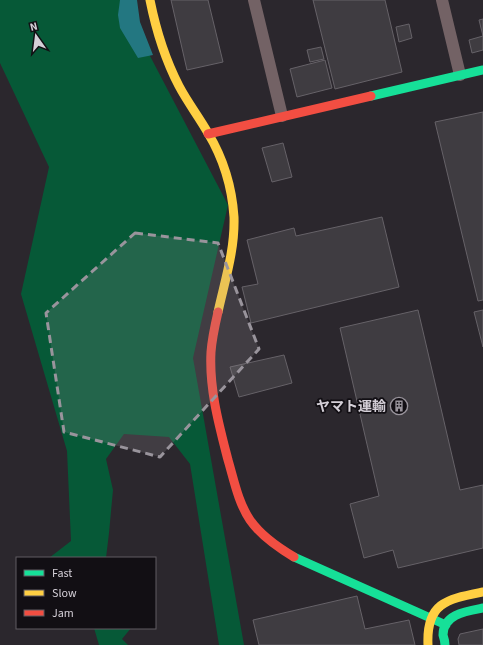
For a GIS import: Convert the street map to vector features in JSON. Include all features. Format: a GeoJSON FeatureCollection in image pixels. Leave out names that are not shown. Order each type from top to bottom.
{"type":"FeatureCollection","features":[{"type":"Feature","properties":{"kind":"street"},"geometry":{"type":"LineString","coordinates":[[150,0],[158,36],[170,67],[186,99],[218,151],[231,193],[234,235],[231,258],[212,338],[211,361],[212,384],[216,412],[239,500],[247,515],[266,539],[280,549],[296,558],[446,624]]}},
{"type":"Feature","properties":{"kind":"street"},"geometry":{"type":"LineString","coordinates":[[254,0],[282,116]]}},
{"type":"Feature","properties":{"kind":"street"},"geometry":{"type":"LineString","coordinates":[[442,0],[460,75]]}},
{"type":"Feature","properties":{"kind":"street"},"geometry":{"type":"LineString","coordinates":[[208,134],[483,70]]}},
{"type":"Feature","properties":{"kind":"street"},"geometry":{"type":"LineString","coordinates":[[428,645],[427,635],[431,618],[442,604],[452,599],[483,592]]}},
{"type":"Feature","properties":{"kind":"street"},"geometry":{"type":"LineString","coordinates":[[445,645],[443,639],[444,631],[446,624],[450,619],[458,614],[483,608]]}},
{"type":"Feature","properties":{"kind":"highlighted area"},"geometry":{"type":"Polygon","coordinates":[[[135,233],[218,243],[259,349],[160,457],[64,432],[46,313],[135,233]]]}},
{"type":"Feature","properties":{"kind":"green space"},"geometry":{"type":"Polygon","coordinates":[[[0,0],[129,0],[127,12],[228,205],[193,358],[244,645],[219,645],[190,464],[169,437],[124,434],[106,459],[113,490],[106,557],[50,557],[71,541],[67,451],[21,294],[49,167],[0,63],[0,0]]]}},
{"type":"Feature","properties":{"kind":"green space"},"geometry":{"type":"Polygon","coordinates":[[[94,629],[130,629],[122,639],[128,645],[99,645],[94,629]]]}},
{"type":"Feature","properties":{"kind":"water"},"geometry":{"type":"Polygon","coordinates":[[[120,0],[137,0],[140,22],[153,55],[138,58],[120,28],[118,15],[120,0]]]}},
{"type":"Feature","properties":{"kind":"building"},"geometry":{"type":"Polygon","coordinates":[[[171,0],[208,0],[223,62],[187,70],[171,0]]]}},
{"type":"Feature","properties":{"kind":"building"},"geometry":{"type":"Polygon","coordinates":[[[313,0],[385,0],[402,72],[335,89],[313,0]]]}},
{"type":"Feature","properties":{"kind":"building"},"geometry":{"type":"Polygon","coordinates":[[[483,19],[483,36],[479,20],[483,19]]]}},
{"type":"Feature","properties":{"kind":"building"},"geometry":{"type":"Polygon","coordinates":[[[409,24],[412,38],[399,42],[396,27],[409,24]]]}},
{"type":"Feature","properties":{"kind":"building"},"geometry":{"type":"Polygon","coordinates":[[[483,36],[483,50],[472,53],[469,40],[483,36]]]}},
{"type":"Feature","properties":{"kind":"building"},"geometry":{"type":"Polygon","coordinates":[[[321,47],[324,59],[310,62],[307,50],[321,47]]]}},
{"type":"Feature","properties":{"kind":"building"},"geometry":{"type":"Polygon","coordinates":[[[325,60],[332,88],[297,97],[290,69],[325,60]]]}},
{"type":"Feature","properties":{"kind":"building"},"geometry":{"type":"Polygon","coordinates":[[[483,112],[483,300],[478,301],[435,122],[483,112]]]}},
{"type":"Feature","properties":{"kind":"building"},"geometry":{"type":"Polygon","coordinates":[[[283,143],[292,177],[272,182],[262,148],[283,143]]]}},
{"type":"Feature","properties":{"kind":"building"},"geometry":{"type":"Polygon","coordinates":[[[382,217],[399,287],[251,323],[242,287],[258,284],[247,240],[294,228],[296,236],[382,217]]]}},
{"type":"Feature","properties":{"kind":"building","name":"ヤマト運輸"},"geometry":{"type":"Polygon","coordinates":[[[418,310],[460,490],[483,485],[483,548],[398,568],[393,550],[364,558],[350,504],[379,496],[340,328],[418,310]]]}},
{"type":"Feature","properties":{"kind":"building"},"geometry":{"type":"Polygon","coordinates":[[[483,310],[483,347],[474,312],[483,310]]]}},
{"type":"Feature","properties":{"kind":"building"},"geometry":{"type":"Polygon","coordinates":[[[284,355],[292,383],[239,397],[230,367],[284,355]]]}},
{"type":"Feature","properties":{"kind":"building"},"geometry":{"type":"Polygon","coordinates":[[[357,596],[365,629],[409,620],[415,645],[259,645],[253,620],[357,596]]]}},
{"type":"Feature","properties":{"kind":"building"},"geometry":{"type":"Polygon","coordinates":[[[483,629],[483,645],[459,645],[458,639],[460,634],[483,629]]]}},
{"type":"Feature","properties":{"kind":"traffic: fast"},"geometry":{"type":"LineString","coordinates":[[371,96],[483,70]]}},
{"type":"Feature","properties":{"kind":"traffic: fast"},"geometry":{"type":"LineString","coordinates":[[294,557],[446,625]]}},
{"type":"Feature","properties":{"kind":"traffic: fast"},"geometry":{"type":"LineString","coordinates":[[445,645],[443,635],[444,628],[451,618],[463,612],[483,608]]}},
{"type":"Feature","properties":{"kind":"traffic: slow"},"geometry":{"type":"LineString","coordinates":[[150,0],[158,33],[169,65],[182,92],[205,127],[218,152],[229,184],[234,217],[233,241],[218,312]]}},
{"type":"Feature","properties":{"kind":"traffic: slow"},"geometry":{"type":"LineString","coordinates":[[428,645],[428,631],[435,611],[442,605],[459,597],[483,592]]}},
{"type":"Feature","properties":{"kind":"traffic: jam"},"geometry":{"type":"LineString","coordinates":[[208,134],[371,96]]}},
{"type":"Feature","properties":{"kind":"traffic: jam"},"geometry":{"type":"LineString","coordinates":[[218,312],[211,347],[213,393],[218,420],[237,491],[242,506],[254,526],[270,541],[294,557]]}},
{"type":"Feature","properties":{"kind":"place","name":"ヤマト運輸"},"geometry":{"type":"Point","coordinates":[399,406]}}]}
